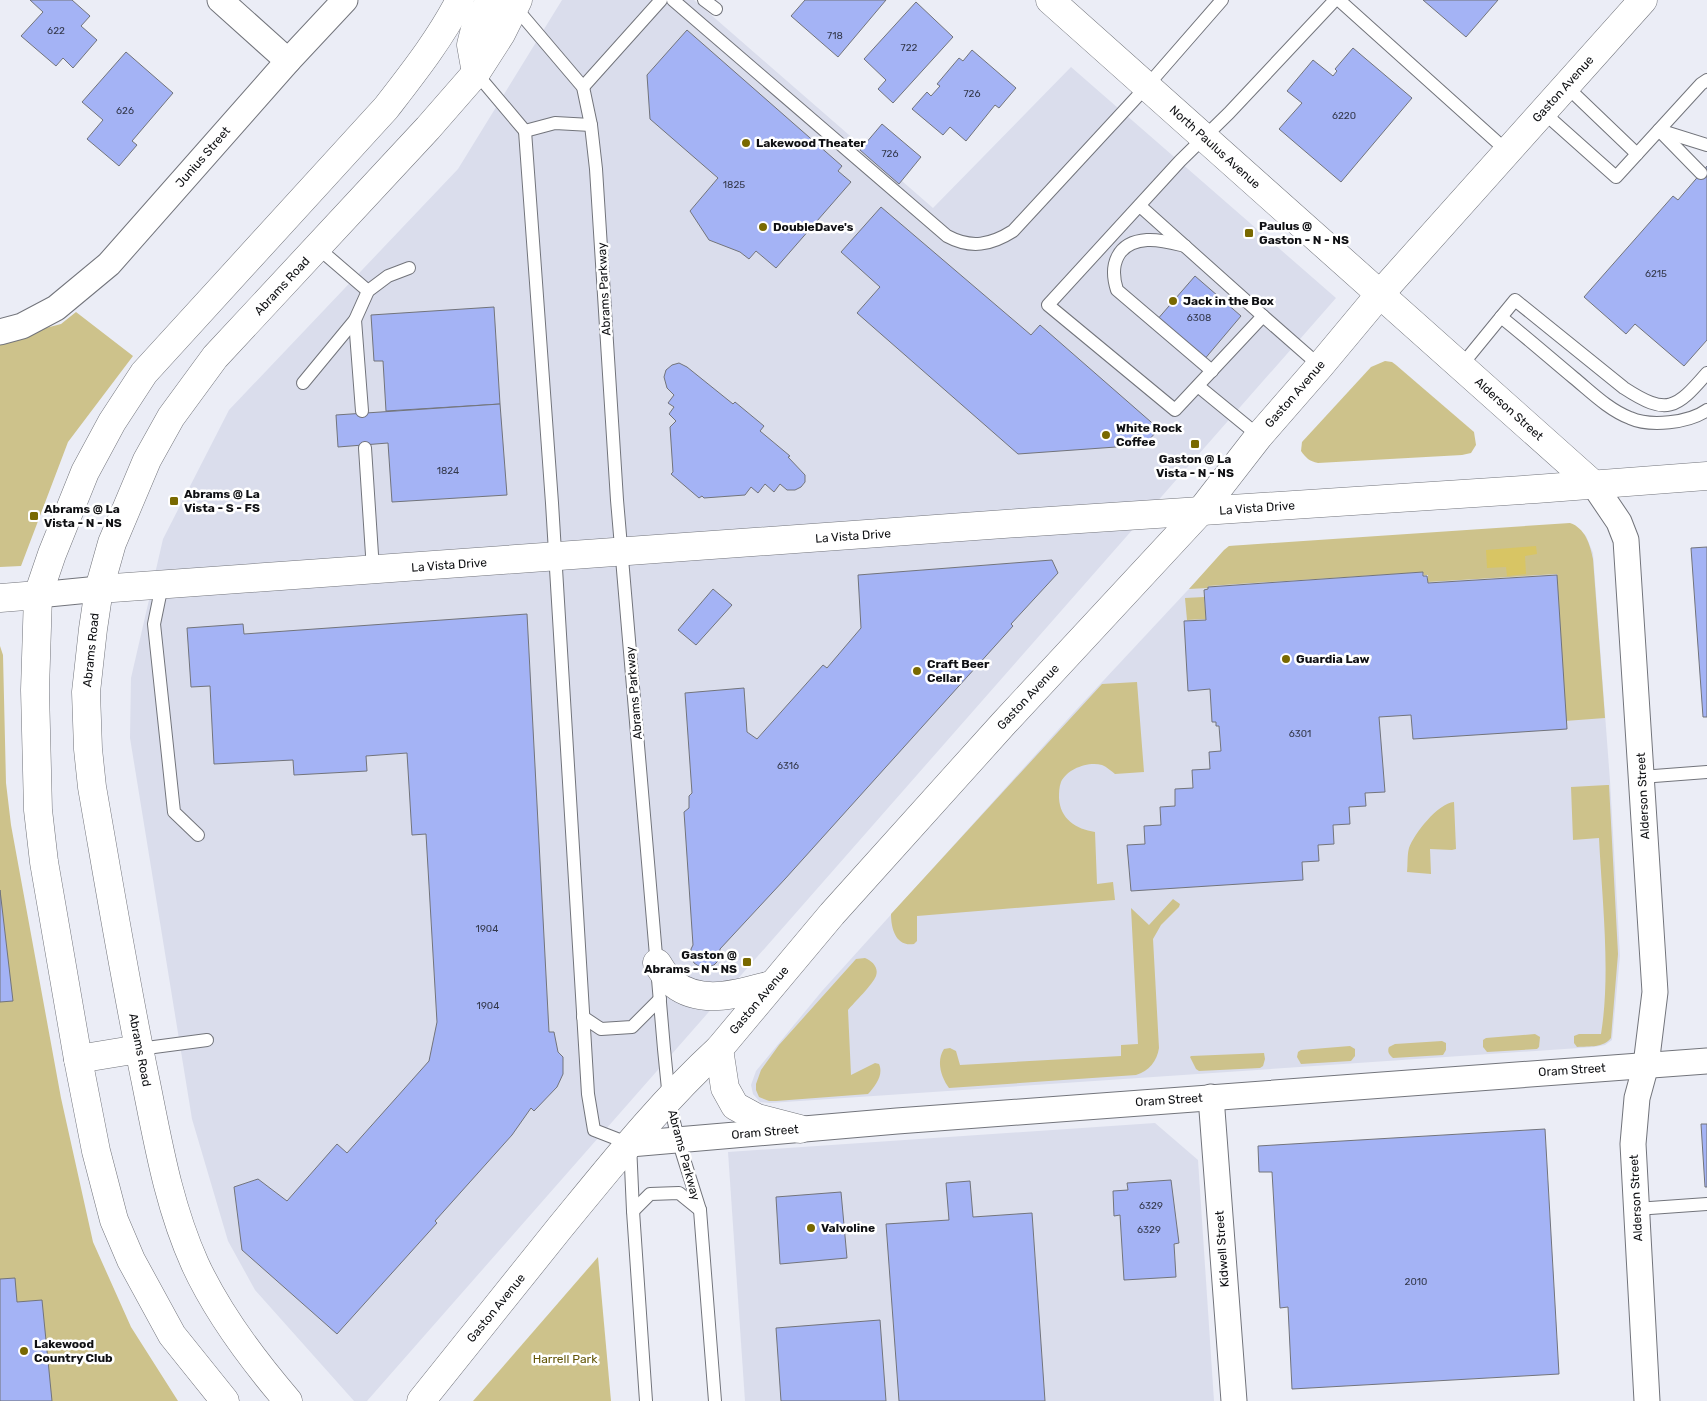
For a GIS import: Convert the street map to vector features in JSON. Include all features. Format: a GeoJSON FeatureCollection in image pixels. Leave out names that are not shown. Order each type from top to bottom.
{"type":"FeatureCollection","features":[{"type":"Feature","properties":{"kind":"main road"},"geometry":{"type":"LineString","coordinates":[[225,1401],[172,1335],[131,1260],[114,1220],[98,1160],[78,1059],[44,862],[38,810],[35,700],[38,595],[52,554],[85,472],[112,422],[144,373],[386,108],[419,66],[450,21],[460,0]]}},
{"type":"Feature","properties":{"kind":"main road","name":"North Paulus Avenue"},"geometry":{"type":"LineString","coordinates":[[1050,0],[1380,294]]}},
{"type":"Feature","properties":{"kind":"main road","name":"Gaston Avenue"},"geometry":{"type":"LineString","coordinates":[[421,1401],[592,1189],[669,1099],[719,1049],[832,914],[997,731],[1200,512],[1259,436],[1380,294],[1643,0]]}},
{"type":"Feature","properties":{"kind":"main road","name":"Abrams Road"},"geometry":{"type":"LineString","coordinates":[[288,1401],[251,1357],[218,1308],[195,1264],[174,1213],[166,1183],[139,1049],[92,787],[88,749],[86,692],[92,630],[99,589],[112,543],[147,460],[171,417],[215,357],[318,248],[476,73],[501,34],[507,2]]}},
{"type":"Feature","properties":{"kind":"main road","name":"Alderson Street"},"geometry":{"type":"LineString","coordinates":[[1380,294],[1594,485]]}},
{"type":"Feature","properties":{"kind":"main road","name":"La Vista Drive"},"geometry":{"type":"LineString","coordinates":[[99,589],[1707,476]]}},
{"type":"Feature","properties":{"kind":"main road","name":"La Vista Drive"},"geometry":{"type":"LineString","coordinates":[[0,598],[38,595]]}},
{"type":"Feature","properties":{"kind":"main road"},"geometry":{"type":"LineString","coordinates":[[657,963],[673,984],[685,991],[706,996],[732,996],[771,985]]}},
{"type":"Feature","properties":{"kind":"main road"},"geometry":{"type":"LineString","coordinates":[[78,1059],[139,1049]]}},
{"type":"Feature","properties":{"kind":"main road"},"geometry":{"type":"LineString","coordinates":[[719,1049],[725,1088],[735,1106],[757,1118],[800,1129]]}},
{"type":"Feature","properties":{"kind":"street"},"geometry":{"type":"LineString","coordinates":[[220,0],[288,61]]}},
{"type":"Feature","properties":{"kind":"street","name":"Junius Street"},"geometry":{"type":"LineString","coordinates":[[0,332],[22,326],[56,308],[110,264],[288,61],[345,0]]}},
{"type":"Feature","properties":{"kind":"street","name":"Alderson Street"},"geometry":{"type":"LineString","coordinates":[[1594,485],[1620,522],[1626,540],[1655,992],[1646,1065],[1637,1098],[1633,1144],[1648,1401]]}},
{"type":"Feature","properties":{"kind":"street","name":"La Vista Drive"},"geometry":{"type":"LineString","coordinates":[[38,595],[99,589]]}},
{"type":"Feature","properties":{"kind":"street","name":"Oram Street"},"geometry":{"type":"LineString","coordinates":[[630,1144],[897,1120],[1707,1061]]}},
{"type":"Feature","properties":{"kind":"street","name":"Kidwell Street"},"geometry":{"type":"LineString","coordinates":[[1211,1097],[1234,1401]]}},
{"type":"Feature","properties":{"kind":"lane"},"geometry":{"type":"LineString","coordinates":[[583,87],[661,0]]}},
{"type":"Feature","properties":{"kind":"lane"},"geometry":{"type":"LineString","coordinates":[[673,0],[947,236],[959,242],[974,244],[988,243],[1001,239],[1014,231],[1222,0]]}},
{"type":"Feature","properties":{"kind":"lane"},"geometry":{"type":"LineString","coordinates":[[704,0],[716,9]]}},
{"type":"Feature","properties":{"kind":"lane"},"geometry":{"type":"LineString","coordinates":[[1263,316],[1175,410],[1048,305],[1204,136],[1229,113],[1335,0]]}},
{"type":"Feature","properties":{"kind":"lane"},"geometry":{"type":"LineString","coordinates":[[1340,0],[1507,151]]}},
{"type":"Feature","properties":{"kind":"lane","name":"Abrams Parkway"},"geometry":{"type":"LineString","coordinates":[[507,2],[583,87],[591,125],[596,169],[622,553],[669,1099],[678,1140],[700,1210],[715,1401]]}},
{"type":"Feature","properties":{"kind":"lane"},"geometry":{"type":"LineString","coordinates":[[476,73],[526,131],[556,557],[588,1094],[594,1130],[630,1144],[646,1401]]}},
{"type":"Feature","properties":{"kind":"lane"},"geometry":{"type":"LineString","coordinates":[[1543,112],[1616,178],[1701,84],[1707,80]]}},
{"type":"Feature","properties":{"kind":"lane"},"geometry":{"type":"LineString","coordinates":[[1566,86],[1637,154]]}},
{"type":"Feature","properties":{"kind":"lane"},"geometry":{"type":"LineString","coordinates":[[526,131],[555,122],[591,125]]}},
{"type":"Feature","properties":{"kind":"lane"},"geometry":{"type":"LineString","coordinates":[[1660,130],[1707,145]]}},
{"type":"Feature","properties":{"kind":"lane"},"geometry":{"type":"LineString","coordinates":[[1660,130],[1701,173]]}},
{"type":"Feature","properties":{"kind":"lane"},"geometry":{"type":"LineString","coordinates":[[1140,206],[1320,366]]}},
{"type":"Feature","properties":{"kind":"lane"},"geometry":{"type":"LineString","coordinates":[[1185,246],[1148,240],[1135,242],[1124,249],[1116,258],[1114,280],[1118,290],[1212,371]]}},
{"type":"Feature","properties":{"kind":"lane"},"geometry":{"type":"LineString","coordinates":[[318,248],[368,291]]}},
{"type":"Feature","properties":{"kind":"lane"},"geometry":{"type":"LineString","coordinates":[[303,383],[355,320],[368,291],[388,276],[409,268]]}},
{"type":"Feature","properties":{"kind":"lane"},"geometry":{"type":"LineString","coordinates":[[1461,366],[1515,300],[1624,388],[1652,403],[1667,405],[1677,403],[1691,392],[1707,373]]}},
{"type":"Feature","properties":{"kind":"lane"},"geometry":{"type":"LineString","coordinates":[[1501,317],[1602,401],[1631,419],[1676,422],[1698,417],[1707,410]]}},
{"type":"Feature","properties":{"kind":"lane"},"geometry":{"type":"LineString","coordinates":[[355,320],[362,412]]}},
{"type":"Feature","properties":{"kind":"lane"},"geometry":{"type":"LineString","coordinates":[[1198,386],[1259,436]]}},
{"type":"Feature","properties":{"kind":"lane"},"geometry":{"type":"LineString","coordinates":[[364,448],[373,570]]}},
{"type":"Feature","properties":{"kind":"lane"},"geometry":{"type":"LineString","coordinates":[[162,585],[154,624],[174,812],[198,835]]}},
{"type":"Feature","properties":{"kind":"lane"},"geometry":{"type":"LineString","coordinates":[[1641,778],[1707,772]]}},
{"type":"Feature","properties":{"kind":"lane"},"geometry":{"type":"LineString","coordinates":[[583,1018],[602,1029],[632,1027],[660,999]]}},
{"type":"Feature","properties":{"kind":"lane"},"geometry":{"type":"LineString","coordinates":[[139,1049],[207,1040]]}},
{"type":"Feature","properties":{"kind":"lane"},"geometry":{"type":"LineString","coordinates":[[633,1210],[650,1194],[679,1193],[700,1210]]}},
{"type":"Feature","properties":{"kind":"lane"},"geometry":{"type":"LineString","coordinates":[[1636,1209],[1707,1204]]}},
{"type":"Feature","properties":{"kind":"shaded area"},"geometry":{"type":"Polygon","coordinates":[[[562,0],[694,0],[933,208],[1071,67],[1336,298],[367,1401],[354,1401],[255,1290],[228,1241],[192,1119],[130,738],[131,678],[163,539],[229,410],[458,169],[562,0]]]}},
{"type":"Feature","properties":{"kind":"shaded area"},"geometry":{"type":"Polygon","coordinates":[[[1579,529],[1586,536],[1593,553],[1610,781],[1620,956],[1612,1040],[1605,1045],[770,1103],[760,1102],[753,1094],[751,1085],[756,1071],[822,991],[1075,711],[1229,546],[1579,529]]]}},
{"type":"Feature","properties":{"kind":"shaded area"},"geometry":{"type":"Polygon","coordinates":[[[1536,546],[1537,554],[1525,556],[1526,574],[1507,576],[1506,567],[1487,568],[1486,550],[1536,546]]]}},
{"type":"Feature","properties":{"kind":"shaded area"},"geometry":{"type":"Polygon","coordinates":[[[1155,1123],[1198,1160],[1214,1401],[745,1401],[728,1152],[1155,1123]]]}},
{"type":"Feature","properties":{"kind":"green space"},"geometry":{"type":"Polygon","coordinates":[[[76,312],[133,356],[68,442],[21,566],[0,567],[0,340],[61,324],[76,312]]]}},
{"type":"Feature","properties":{"kind":"green space"},"geometry":{"type":"Polygon","coordinates":[[[1385,361],[1396,365],[1474,432],[1476,445],[1471,453],[1318,463],[1304,456],[1301,451],[1302,442],[1371,367],[1385,361]]]}},
{"type":"Feature","properties":{"kind":"green space"},"geometry":{"type":"Polygon","coordinates":[[[1570,523],[1583,533],[1593,559],[1605,718],[1565,721],[1557,574],[1428,582],[1428,575],[1424,575],[1423,572],[1208,586],[1208,588],[1189,589],[1229,546],[1570,523]]]}},
{"type":"Feature","properties":{"kind":"green space"},"geometry":{"type":"Polygon","coordinates":[[[1204,597],[1206,619],[1187,620],[1185,598],[1204,597]]]}},
{"type":"Feature","properties":{"kind":"green space"},"geometry":{"type":"Polygon","coordinates":[[[0,646],[3,655],[6,783],[11,825],[61,1098],[93,1242],[131,1327],[178,1401],[0,1401],[0,646]]]}},
{"type":"Feature","properties":{"kind":"green space"},"geometry":{"type":"Polygon","coordinates":[[[1137,682],[1144,772],[1115,774],[1102,765],[1084,765],[1064,777],[1059,790],[1062,812],[1070,822],[1088,831],[1095,832],[1097,884],[1113,882],[1115,900],[917,916],[917,941],[914,944],[908,944],[899,940],[892,925],[891,914],[1102,684],[1137,682]]]}},
{"type":"Feature","properties":{"kind":"green space"},"geometry":{"type":"Polygon","coordinates":[[[1609,785],[1618,954],[1611,1038],[1600,1045],[1577,1047],[1574,1043],[1574,1036],[1579,1034],[1601,1034],[1606,962],[1599,838],[1573,840],[1571,787],[1609,785]]]}},
{"type":"Feature","properties":{"kind":"green space"},"geometry":{"type":"Polygon","coordinates":[[[1454,802],[1456,849],[1430,849],[1431,874],[1407,872],[1409,848],[1416,835],[1434,813],[1454,802]]]}},
{"type":"Feature","properties":{"kind":"green space"},"geometry":{"type":"Polygon","coordinates":[[[1173,899],[1180,904],[1179,907],[1161,925],[1153,939],[1159,1048],[1154,1061],[1148,1068],[1136,1075],[949,1088],[940,1069],[940,1059],[944,1049],[950,1048],[956,1051],[960,1065],[1121,1056],[1121,1045],[1138,1044],[1131,908],[1149,925],[1173,899]]]}},
{"type":"Feature","properties":{"kind":"green space"},"geometry":{"type":"Polygon","coordinates":[[[865,958],[874,965],[877,973],[871,984],[848,1010],[851,1075],[875,1063],[879,1064],[880,1068],[880,1076],[868,1094],[776,1101],[769,1101],[759,1097],[756,1084],[761,1070],[779,1045],[856,959],[865,958]]]}},
{"type":"Feature","properties":{"kind":"green space"},"geometry":{"type":"Polygon","coordinates":[[[1535,1034],[1540,1037],[1537,1049],[1487,1052],[1483,1047],[1483,1040],[1486,1038],[1535,1034]]]}},
{"type":"Feature","properties":{"kind":"green space"},"geometry":{"type":"Polygon","coordinates":[[[1442,1041],[1446,1043],[1446,1050],[1443,1055],[1393,1058],[1388,1051],[1389,1047],[1395,1044],[1442,1041]]]}},
{"type":"Feature","properties":{"kind":"green space"},"geometry":{"type":"Polygon","coordinates":[[[1350,1046],[1355,1049],[1355,1056],[1351,1061],[1301,1064],[1297,1057],[1298,1052],[1301,1050],[1350,1046]]]}},
{"type":"Feature","properties":{"kind":"green space"},"geometry":{"type":"Polygon","coordinates":[[[1264,1053],[1265,1059],[1263,1066],[1260,1068],[1199,1071],[1190,1057],[1191,1056],[1264,1053]]]}},
{"type":"Feature","properties":{"kind":"green space","name":"Harrell Park"},"geometry":{"type":"Polygon","coordinates":[[[598,1257],[611,1401],[473,1401],[598,1257]]]}},
{"type":"Feature","properties":{"kind":"building"},"geometry":{"type":"Polygon","coordinates":[[[30,0],[72,0],[90,16],[81,26],[97,40],[73,68],[63,58],[56,66],[21,36],[43,12],[30,0]]]}},
{"type":"Feature","properties":{"kind":"building"},"geometry":{"type":"Polygon","coordinates":[[[805,0],[886,0],[838,57],[791,16],[805,0]]]}},
{"type":"Feature","properties":{"kind":"building"},"geometry":{"type":"Polygon","coordinates":[[[1423,0],[1498,0],[1466,37],[1423,0]]]}},
{"type":"Feature","properties":{"kind":"building"},"geometry":{"type":"Polygon","coordinates":[[[916,2],[953,37],[893,103],[878,89],[886,80],[864,59],[916,2]]]}},
{"type":"Feature","properties":{"kind":"building","name":"Lakewood Theater"},"geometry":{"type":"Polygon","coordinates":[[[687,30],[842,166],[838,171],[851,182],[776,268],[756,251],[749,259],[740,252],[709,240],[690,211],[718,178],[650,119],[647,75],[687,30]]]}},
{"type":"Feature","properties":{"kind":"building"},"geometry":{"type":"Polygon","coordinates":[[[1353,48],[1412,98],[1341,182],[1279,129],[1302,103],[1287,91],[1313,60],[1333,76],[1337,71],[1335,69],[1353,48]]]}},
{"type":"Feature","properties":{"kind":"building"},"geometry":{"type":"Polygon","coordinates":[[[972,50],[1016,88],[999,108],[995,105],[966,141],[950,127],[943,135],[912,109],[927,92],[931,96],[940,86],[937,84],[959,58],[963,61],[972,50]]]}},
{"type":"Feature","properties":{"kind":"building"},"geometry":{"type":"Polygon","coordinates":[[[126,52],[173,93],[132,141],[137,145],[119,166],[87,139],[103,120],[82,102],[126,52]]]}},
{"type":"Feature","properties":{"kind":"building"},"geometry":{"type":"Polygon","coordinates":[[[882,124],[921,157],[899,184],[860,150],[882,124]]]}},
{"type":"Feature","properties":{"kind":"building"},"geometry":{"type":"Polygon","coordinates":[[[1707,166],[1707,340],[1684,366],[1635,324],[1626,334],[1584,297],[1673,196],[1678,200],[1707,166]]]}},
{"type":"Feature","properties":{"kind":"building"},"geometry":{"type":"Polygon","coordinates":[[[881,207],[1031,335],[1040,325],[1159,429],[1144,445],[1018,454],[857,313],[880,287],[841,252],[881,207]]]}},
{"type":"Feature","properties":{"kind":"building"},"geometry":{"type":"Polygon","coordinates":[[[1195,276],[1241,316],[1203,361],[1156,321],[1195,276]]]}},
{"type":"Feature","properties":{"kind":"building"},"geometry":{"type":"Polygon","coordinates":[[[494,307],[500,404],[386,411],[383,361],[374,361],[371,315],[494,307]]]}},
{"type":"Feature","properties":{"kind":"building"},"geometry":{"type":"Polygon","coordinates":[[[679,363],[687,367],[733,404],[735,402],[764,426],[760,431],[790,456],[788,457],[805,475],[805,482],[801,487],[795,490],[787,490],[780,484],[774,492],[765,484],[758,493],[751,487],[745,495],[704,498],[702,496],[699,498],[671,474],[673,472],[670,427],[676,421],[669,414],[674,407],[668,403],[674,395],[667,388],[664,377],[666,370],[672,365],[679,363]]]}},
{"type":"Feature","properties":{"kind":"building"},"geometry":{"type":"Polygon","coordinates":[[[500,404],[507,495],[392,502],[388,443],[338,447],[336,415],[500,404]]]}},
{"type":"Feature","properties":{"kind":"building"},"geometry":{"type":"Polygon","coordinates":[[[1707,547],[1707,717],[1703,717],[1691,548],[1707,547]]]}},
{"type":"Feature","properties":{"kind":"building"},"geometry":{"type":"Polygon","coordinates":[[[1052,560],[1058,573],[1011,624],[1013,626],[720,949],[719,960],[714,965],[707,967],[700,967],[694,963],[691,956],[693,945],[684,812],[689,808],[689,796],[692,793],[685,693],[744,688],[747,732],[757,739],[823,665],[827,668],[861,628],[858,575],[1052,560]]]}},
{"type":"Feature","properties":{"kind":"building"},"geometry":{"type":"Polygon","coordinates":[[[1423,572],[1423,576],[1427,576],[1428,583],[1557,575],[1567,729],[1413,739],[1411,715],[1379,717],[1385,792],[1365,793],[1366,806],[1349,807],[1350,824],[1333,825],[1334,844],[1318,845],[1319,861],[1302,862],[1303,880],[1131,891],[1127,845],[1145,844],[1144,826],[1161,825],[1160,807],[1175,806],[1175,789],[1193,788],[1192,770],[1210,769],[1209,752],[1221,751],[1219,726],[1216,726],[1216,722],[1212,722],[1210,689],[1188,691],[1184,621],[1206,620],[1204,590],[1208,589],[1208,587],[1423,572]]]}},
{"type":"Feature","properties":{"kind":"building"},"geometry":{"type":"Polygon","coordinates":[[[713,589],[732,605],[696,645],[678,630],[713,589]]]}},
{"type":"Feature","properties":{"kind":"building"},"geometry":{"type":"Polygon","coordinates":[[[527,614],[549,1032],[554,1032],[558,1052],[563,1057],[563,1074],[557,1087],[534,1111],[531,1108],[512,1135],[435,1221],[437,1223],[337,1334],[242,1250],[234,1187],[258,1179],[287,1201],[337,1144],[347,1153],[429,1061],[437,1022],[426,834],[412,835],[407,753],[366,756],[367,771],[294,775],[293,760],[214,764],[210,686],[191,687],[187,628],[243,624],[244,634],[527,614]]]}},
{"type":"Feature","properties":{"kind":"building"},"geometry":{"type":"Polygon","coordinates":[[[0,890],[13,1001],[0,1002],[0,890]]]}},
{"type":"Feature","properties":{"kind":"building"},"geometry":{"type":"Polygon","coordinates":[[[1701,1124],[1707,1124],[1707,1187],[1705,1187],[1701,1124]]]}},
{"type":"Feature","properties":{"kind":"building"},"geometry":{"type":"Polygon","coordinates":[[[1545,1129],[1559,1374],[1292,1389],[1288,1307],[1280,1308],[1272,1172],[1259,1172],[1258,1146],[1545,1129]]]}},
{"type":"Feature","properties":{"kind":"building"},"geometry":{"type":"Polygon","coordinates":[[[1171,1180],[1179,1243],[1174,1244],[1176,1277],[1124,1280],[1120,1215],[1114,1216],[1113,1191],[1128,1190],[1127,1183],[1171,1180]]]}},
{"type":"Feature","properties":{"kind":"building"},"geometry":{"type":"Polygon","coordinates":[[[970,1181],[973,1217],[1032,1213],[1045,1401],[899,1401],[886,1224],[949,1220],[946,1183],[970,1181]]]}},
{"type":"Feature","properties":{"kind":"building","name":"Valvoline"},"geometry":{"type":"Polygon","coordinates":[[[841,1192],[847,1258],[780,1264],[776,1197],[841,1192]]]}},
{"type":"Feature","properties":{"kind":"building","name":"Lakewood Country Club"},"geometry":{"type":"Polygon","coordinates":[[[15,1278],[17,1302],[42,1300],[52,1401],[0,1401],[0,1279],[15,1278]]]}},
{"type":"Feature","properties":{"kind":"building"},"geometry":{"type":"Polygon","coordinates":[[[880,1320],[886,1401],[781,1401],[776,1328],[880,1320]]]}},
{"type":"Feature","properties":{"kind":"place","name":"Lakewood Theater"},"geometry":{"type":"Point","coordinates":[746,143]}},
{"type":"Feature","properties":{"kind":"place","name":"DoubleDave's"},"geometry":{"type":"Point","coordinates":[763,227]}},
{"type":"Feature","properties":{"kind":"place","name":"Paulus @ Gaston - N - NS"},"geometry":{"type":"Point","coordinates":[1249,233]}},
{"type":"Feature","properties":{"kind":"place","name":"Jack in the Box"},"geometry":{"type":"Point","coordinates":[1173,301]}},
{"type":"Feature","properties":{"kind":"place","name":"White Rock Coffee"},"geometry":{"type":"Point","coordinates":[1106,435]}},
{"type":"Feature","properties":{"kind":"place","name":"Gaston @ La Vista - N - NS"},"geometry":{"type":"Point","coordinates":[1195,444]}},
{"type":"Feature","properties":{"kind":"place","name":"Abrams @ La Vista - S - FS"},"geometry":{"type":"Point","coordinates":[174,501]}},
{"type":"Feature","properties":{"kind":"place","name":"Abrams @ La Vista - N - NS"},"geometry":{"type":"Point","coordinates":[34,516]}},
{"type":"Feature","properties":{"kind":"place","name":"Guardia Law"},"geometry":{"type":"Point","coordinates":[1286,659]}},
{"type":"Feature","properties":{"kind":"place","name":"Craft Beer Cellar"},"geometry":{"type":"Point","coordinates":[917,671]}},
{"type":"Feature","properties":{"kind":"place","name":"Gaston @ Abrams - N - NS"},"geometry":{"type":"Point","coordinates":[747,962]}},
{"type":"Feature","properties":{"kind":"place","name":"Valvoline"},"geometry":{"type":"Point","coordinates":[811,1228]}},
{"type":"Feature","properties":{"kind":"place","name":"Lakewood Country Club"},"geometry":{"type":"Point","coordinates":[24,1351]}}]}
